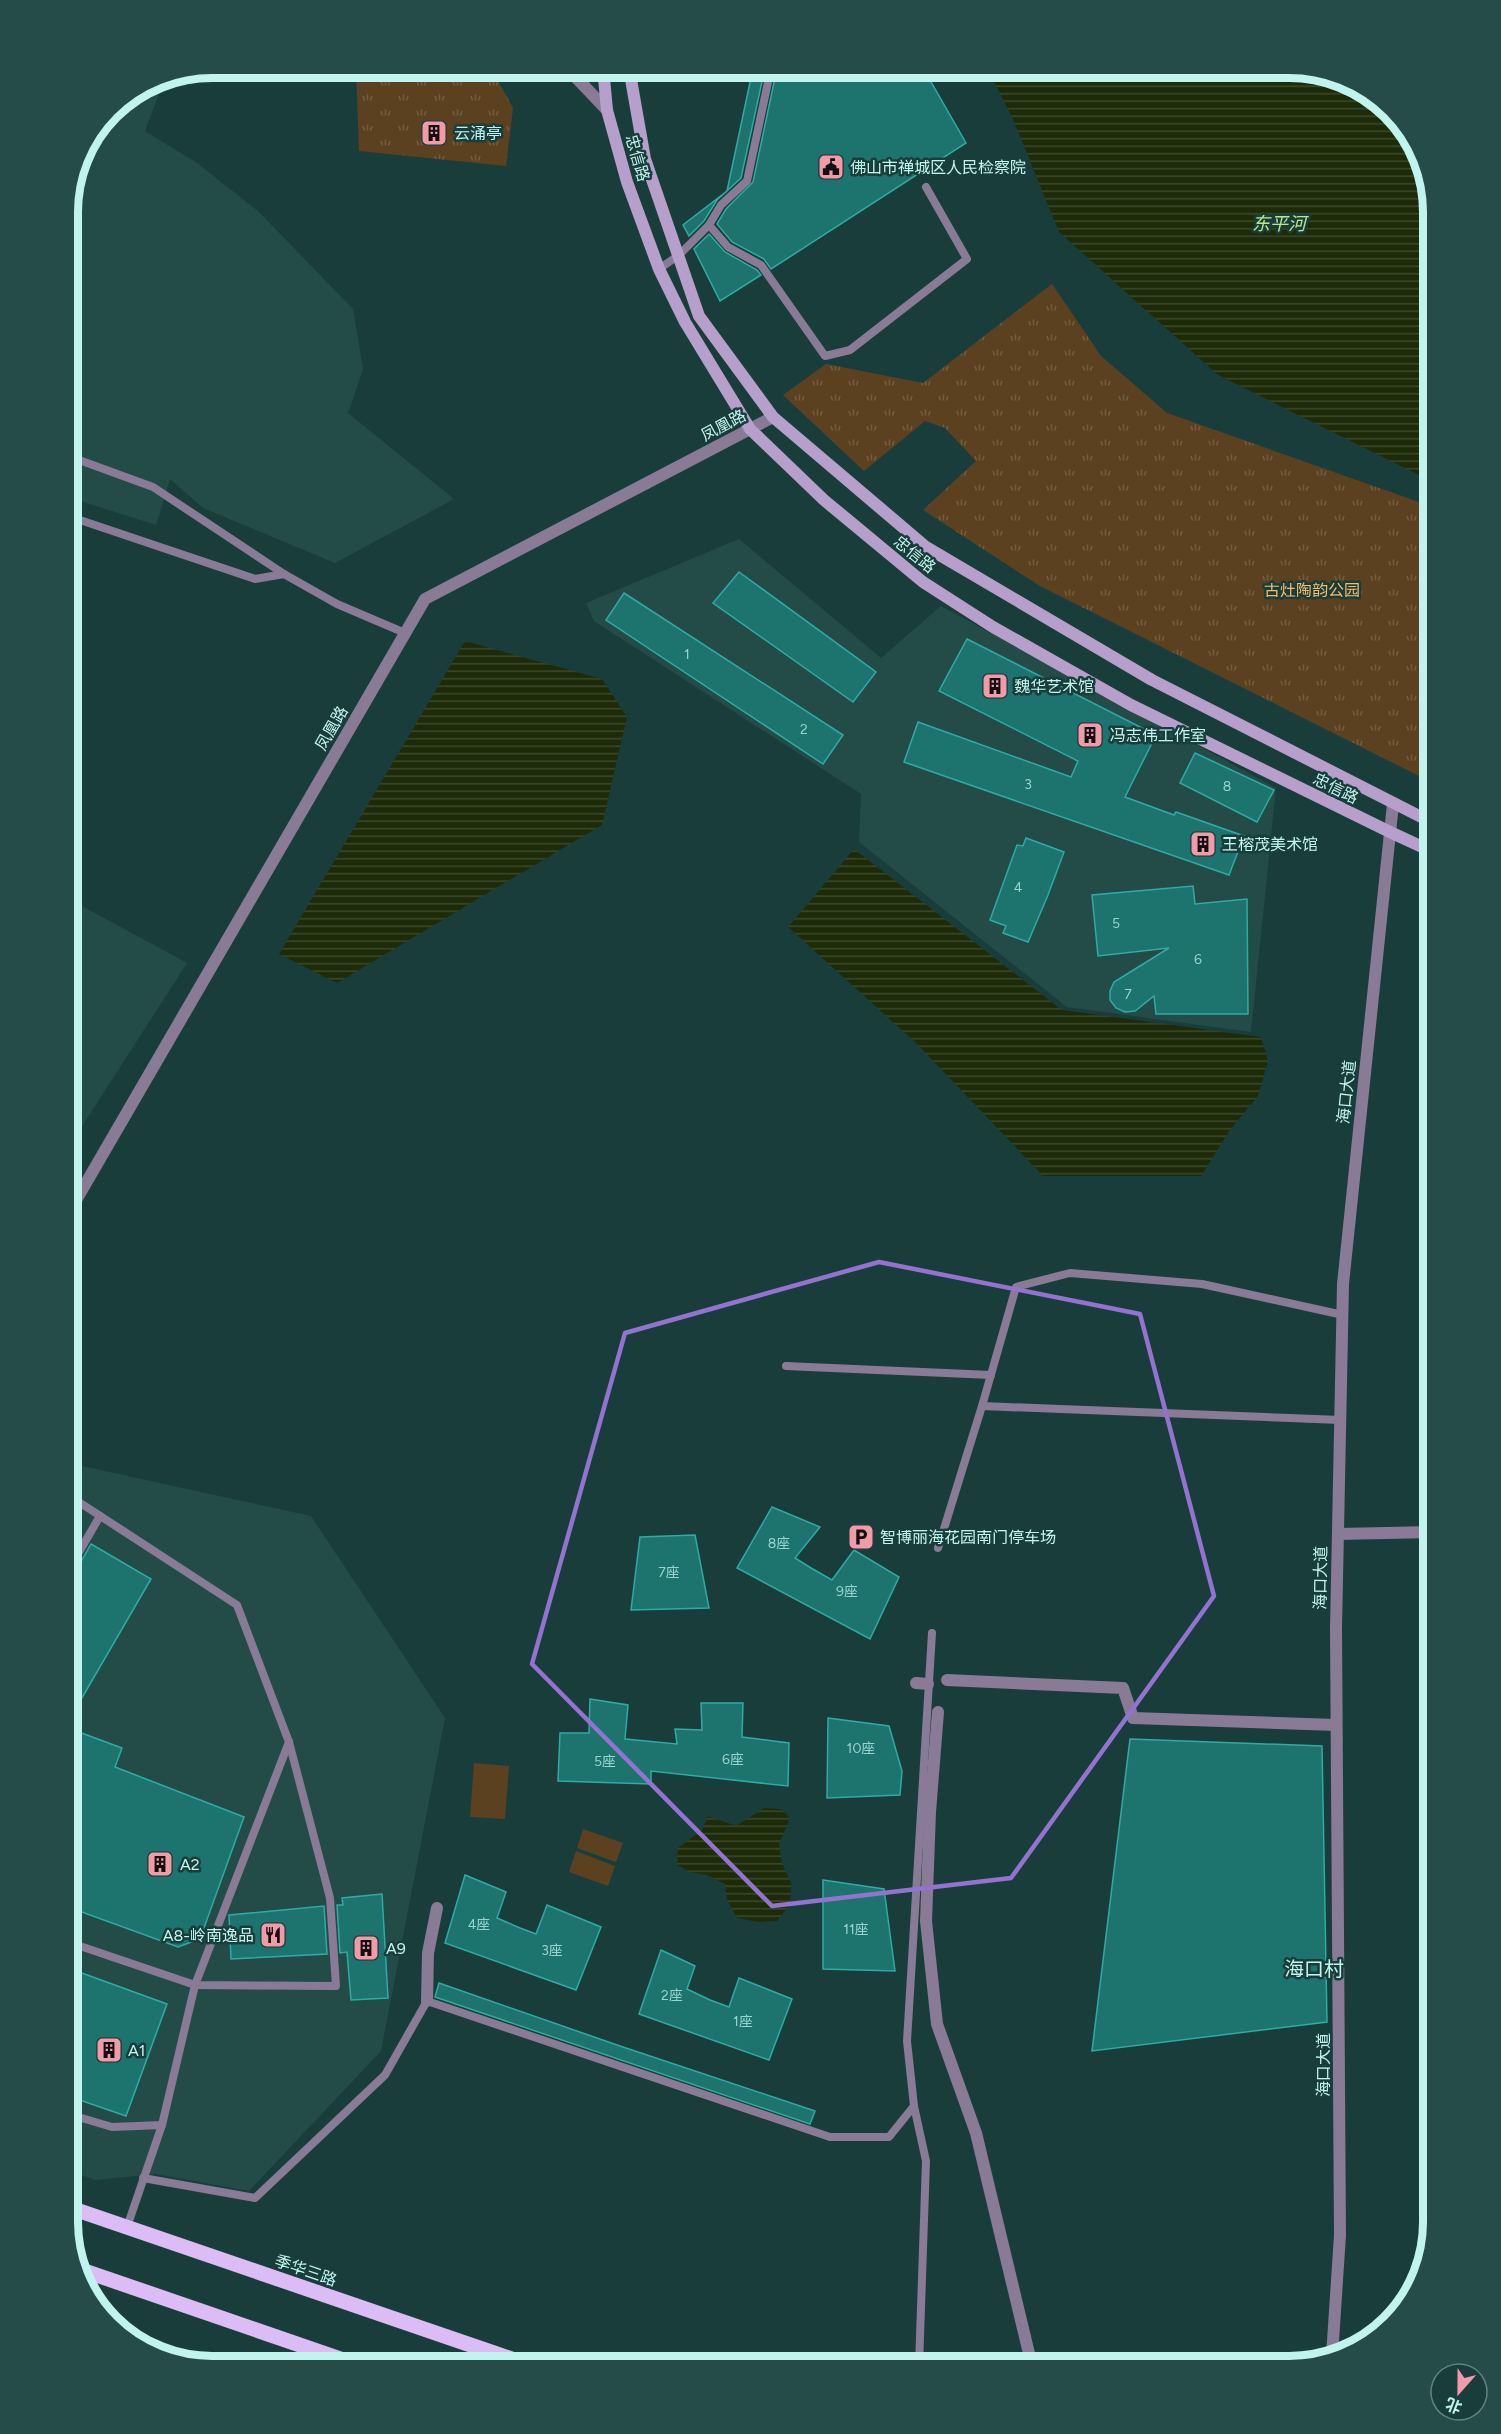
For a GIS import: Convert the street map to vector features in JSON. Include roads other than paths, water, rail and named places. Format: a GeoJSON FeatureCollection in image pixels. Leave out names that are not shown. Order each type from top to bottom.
{"type":"FeatureCollection","features":[{"type":"Feature","properties":{"kind":"main road","name":"忠信路"},"geometry":{"type":"LineString","coordinates":[[604,78],[607,110],[627,182],[659,269],[685,322],[750,429],[824,500],[923,582],[993,627],[1131,705],[1423,847]]}},
{"type":"Feature","properties":{"kind":"main road","name":"忠信路"},"geometry":{"type":"LineString","coordinates":[[631,78],[645,159],[699,316],[773,417],[926,547],[1152,680],[1423,818]]}},
{"type":"Feature","properties":{"kind":"main road","name":"季华三路"},"geometry":{"type":"LineString","coordinates":[[78,2210],[503,2356]]}},
{"type":"Feature","properties":{"kind":"main road"},"geometry":{"type":"LineString","coordinates":[[88,2272],[332,2356]]}},
{"type":"Feature","properties":{"kind":"street"},"geometry":{"type":"LineString","coordinates":[[577,78],[607,110]]}},
{"type":"Feature","properties":{"kind":"street","name":"凤凰路"},"geometry":{"type":"LineString","coordinates":[[78,1197],[425,599],[773,417]]}},
{"type":"Feature","properties":{"kind":"street","name":"海口大道"},"geometry":{"type":"LineString","coordinates":[[1332,2349],[1340,2235],[1336,1725],[1343,1284],[1393,804]]}},
{"type":"Feature","properties":{"kind":"street"},"geometry":{"type":"LineString","coordinates":[[1338,1534],[1423,1532]]}},
{"type":"Feature","properties":{"kind":"street"},"geometry":{"type":"LineString","coordinates":[[947,1680],[1123,1688],[1133,1718],[1336,1725]]}},
{"type":"Feature","properties":{"kind":"street"},"geometry":{"type":"LineString","coordinates":[[938,1713],[930,1812],[926,1921],[937,2024],[976,2133],[1030,2356]]}},
{"type":"Feature","properties":{"kind":"street"},"geometry":{"type":"LineString","coordinates":[[427,2001],[428,1953],[437,1908]]}},
{"type":"Feature","properties":{"kind":"lane"},"geometry":{"type":"LineString","coordinates":[[659,269],[679,255],[709,225],[721,205],[747,181],[769,78]]}},
{"type":"Feature","properties":{"kind":"lane"},"geometry":{"type":"LineString","coordinates":[[709,225],[728,247],[761,265],[825,356],[850,350],[967,259],[927,188]]}},
{"type":"Feature","properties":{"kind":"lane"},"geometry":{"type":"LineString","coordinates":[[78,460],[153,487],[284,574],[337,604],[405,633]]}},
{"type":"Feature","properties":{"kind":"lane"},"geometry":{"type":"LineString","coordinates":[[78,520],[153,547],[255,579],[284,574]]}},
{"type":"Feature","properties":{"kind":"lane"},"geometry":{"type":"LineString","coordinates":[[938,1548],[1016,1287],[1070,1273],[1202,1284],[1343,1315]]}},
{"type":"Feature","properties":{"kind":"lane"},"geometry":{"type":"LineString","coordinates":[[786,1366],[991,1375]]}},
{"type":"Feature","properties":{"kind":"lane"},"geometry":{"type":"LineString","coordinates":[[982,1406],[1340,1420]]}},
{"type":"Feature","properties":{"kind":"lane"},"geometry":{"type":"LineString","coordinates":[[78,1502],[237,1605],[289,1742],[330,1898],[336,1986],[195,1985],[78,1945]]}},
{"type":"Feature","properties":{"kind":"lane"},"geometry":{"type":"LineString","coordinates":[[78,1554],[100,1516]]}},
{"type":"Feature","properties":{"kind":"lane"},"geometry":{"type":"LineString","coordinates":[[919,2356],[926,2162],[914,2106],[907,2041],[922,1683],[932,1633]]}},
{"type":"Feature","properties":{"kind":"lane"},"geometry":{"type":"LineString","coordinates":[[127,2227],[162,2125],[195,1985],[289,1742]]}},
{"type":"Feature","properties":{"kind":"lane"},"geometry":{"type":"LineString","coordinates":[[143,2178],[255,2198],[385,2076],[427,2001],[830,2138],[889,2136],[914,2106]]}},
{"type":"Feature","properties":{"kind":"lane"},"geometry":{"type":"LineString","coordinates":[[78,2117],[111,2127],[162,2125]]}},
{"type":"Feature","properties":{"kind":"water","name":"东平河"},"geometry":{"type":"Polygon","coordinates":[[[992,78],[1297,78],[1332,85],[1348,92],[1377,111],[1390,124],[1409,153],[1422,195],[1423,477],[1218,375],[1059,232],[1012,117],[992,78]]]}},
{"type":"Feature","properties":{"kind":"water"},"geometry":{"type":"Polygon","coordinates":[[[465,641],[602,679],[627,717],[602,825],[337,983],[279,954],[465,641]]]}},
{"type":"Feature","properties":{"kind":"water"},"geometry":{"type":"Polygon","coordinates":[[[854,849],[1062,1010],[1261,1037],[1268,1061],[1258,1096],[1230,1130],[1201,1176],[1043,1176],[916,1043],[788,927],[854,849]]]}},
{"type":"Feature","properties":{"kind":"water"},"geometry":{"type":"Polygon","coordinates":[[[764,1808],[781,1809],[790,1818],[779,1844],[782,1863],[791,1883],[790,1905],[777,1921],[759,1922],[737,1918],[727,1900],[725,1884],[677,1865],[678,1848],[702,1830],[708,1816],[736,1826],[764,1808]]]}},
{"type":"Feature","properties":{"kind":"place","name":"云涌亭"},"geometry":{"type":"Point","coordinates":[434,133]}},
{"type":"Feature","properties":{"kind":"place","name":"佛山市禅城区人民检察院"},"geometry":{"type":"Point","coordinates":[831,167]}},
{"type":"Feature","properties":{"kind":"place","name":"魏华艺术馆"},"geometry":{"type":"Point","coordinates":[995,686]}},
{"type":"Feature","properties":{"kind":"place","name":"冯志伟工作室"},"geometry":{"type":"Point","coordinates":[1090,735]}},
{"type":"Feature","properties":{"kind":"place","name":"王榕茂美术馆"},"geometry":{"type":"Point","coordinates":[1203,844]}},
{"type":"Feature","properties":{"kind":"place","name":"智博丽海花园南门停车场"},"geometry":{"type":"Point","coordinates":[861,1537]}},
{"type":"Feature","properties":{"kind":"place","name":"A2"},"geometry":{"type":"Point","coordinates":[160,1864]}},
{"type":"Feature","properties":{"kind":"place","name":"A8-岭南逸品"},"geometry":{"type":"Point","coordinates":[273,1935]}},
{"type":"Feature","properties":{"kind":"place","name":"A9"},"geometry":{"type":"Point","coordinates":[366,1948]}},
{"type":"Feature","properties":{"kind":"place","name":"A1"},"geometry":{"type":"Point","coordinates":[109,2050]}},
{"type":"Feature","properties":{"kind":"district","name":"海口村"},"geometry":{"type":"Point","coordinates":[1314,1969]}},
{"type":"Feature","properties":{"kind":"park label","name":"古灶陶韵公园"},"geometry":{"type":"Point","coordinates":[1312,590]}}]}
